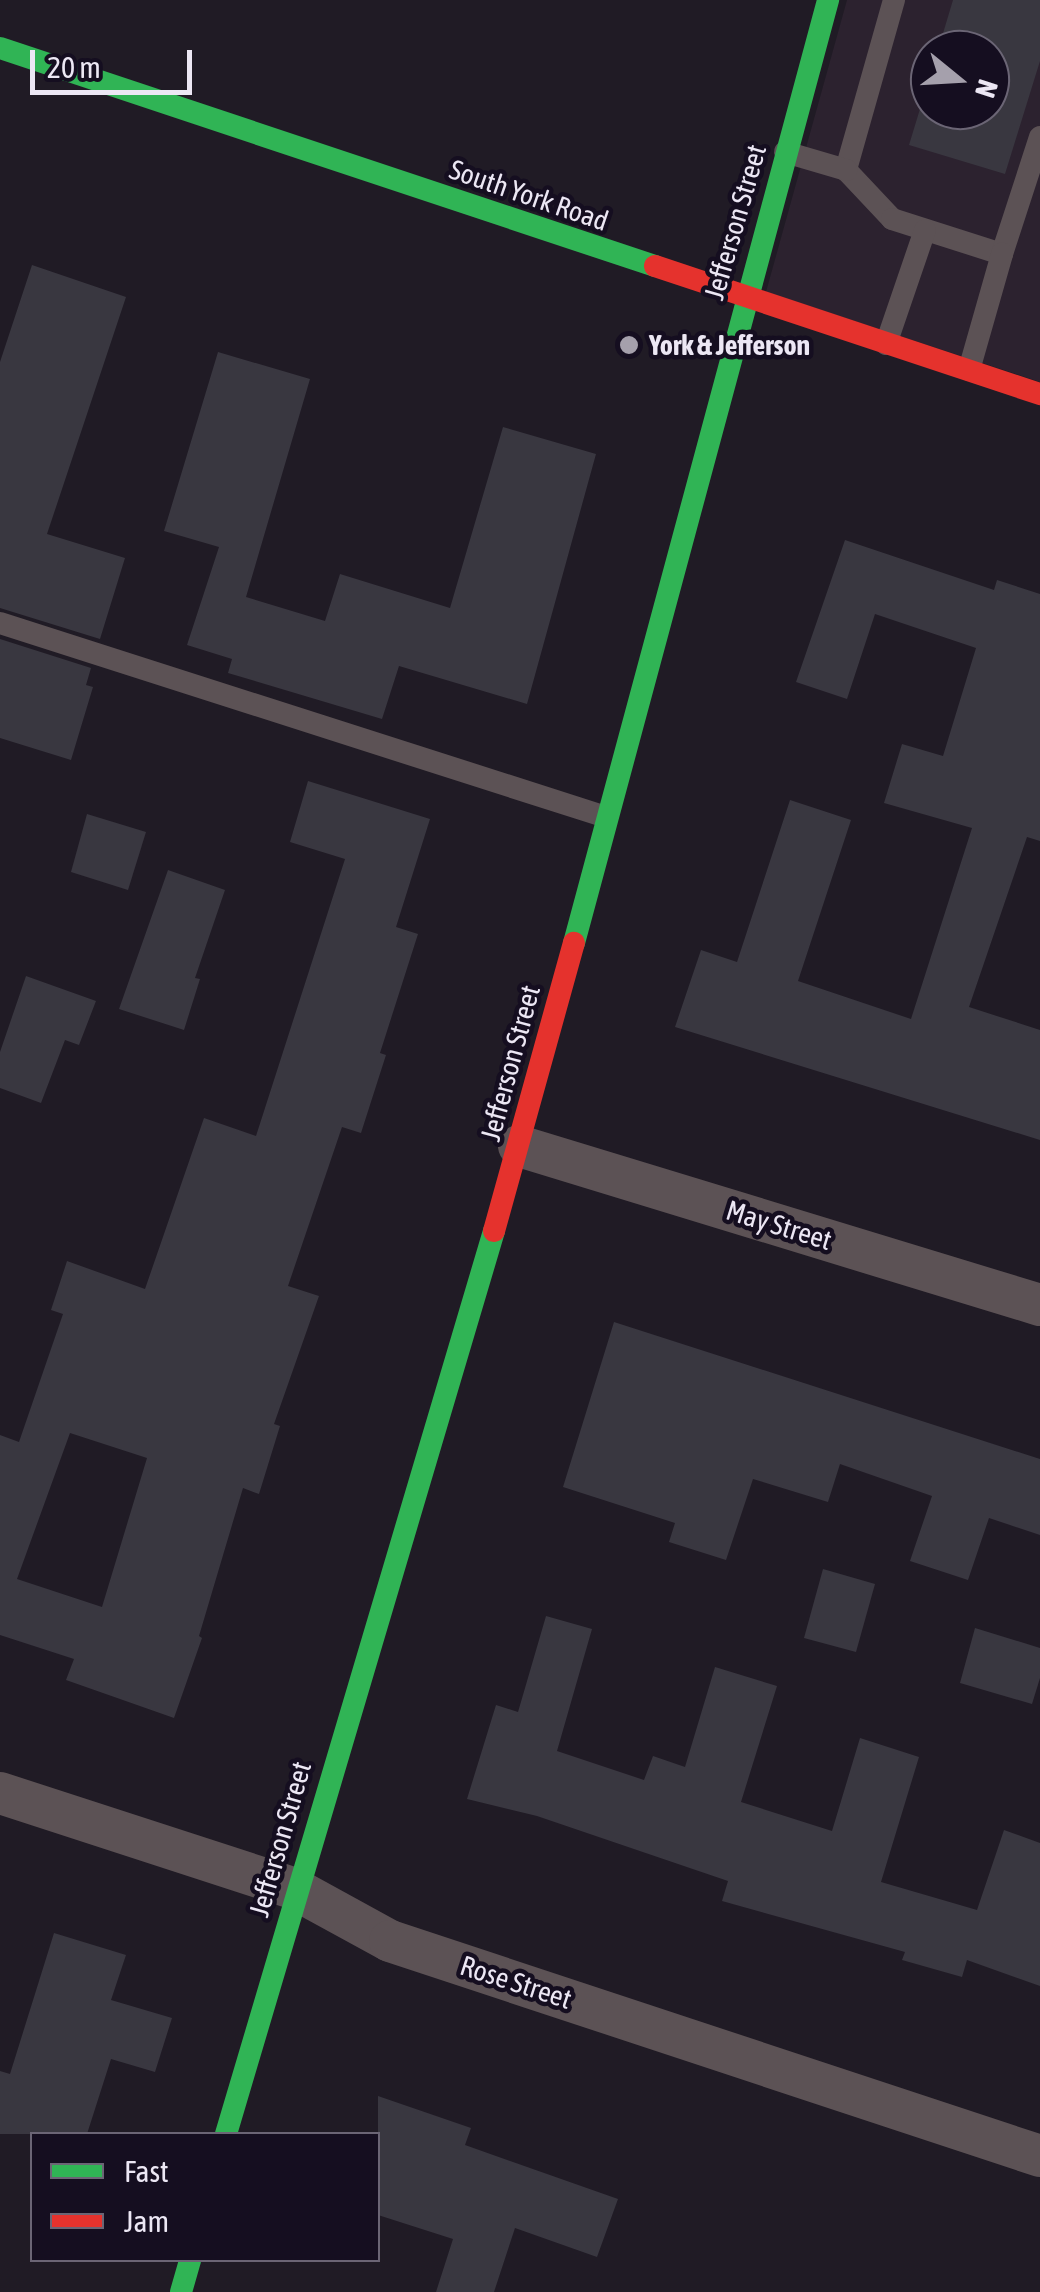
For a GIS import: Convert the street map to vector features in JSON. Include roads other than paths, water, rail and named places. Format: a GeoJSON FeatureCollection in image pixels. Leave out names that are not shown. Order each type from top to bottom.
{"type":"FeatureCollection","features":[{"type":"Feature","properties":{"kind":"street","name":"Jefferson Street"},"geometry":{"type":"LineString","coordinates":[[227,2132],[295,1889],[519,1146],[744,299],[828,0]]}},
{"type":"Feature","properties":{"kind":"street","name":"South York Road"},"geometry":{"type":"LineString","coordinates":[[0,48],[744,299],[1040,394]]}},
{"type":"Feature","properties":{"kind":"street","name":"May Street"},"geometry":{"type":"LineString","coordinates":[[519,1146],[1040,1305]]}},
{"type":"Feature","properties":{"kind":"street","name":"Rose Street"},"geometry":{"type":"LineString","coordinates":[[0,1793],[295,1889],[390,1941],[1040,2156]]}},
{"type":"Feature","properties":{"kind":"street"},"geometry":{"type":"LineString","coordinates":[[181,2292],[189,2262]]}},
{"type":"Feature","properties":{"kind":"lane"},"geometry":{"type":"LineString","coordinates":[[846,170],[894,0]]}},
{"type":"Feature","properties":{"kind":"lane"},"geometry":{"type":"LineString","coordinates":[[970,370],[1040,137]]}},
{"type":"Feature","properties":{"kind":"lane"},"geometry":{"type":"LineString","coordinates":[[785,152],[846,170],[892,219],[1002,254]]}},
{"type":"Feature","properties":{"kind":"lane"},"geometry":{"type":"LineString","coordinates":[[886,344],[925,230]]}},
{"type":"Feature","properties":{"kind":"lane"},"geometry":{"type":"LineString","coordinates":[[0,624],[606,817]]}},
{"type":"Feature","properties":{"kind":"place","name":"York & Jefferson"},"geometry":{"type":"Point","coordinates":[629,345]}}]}
